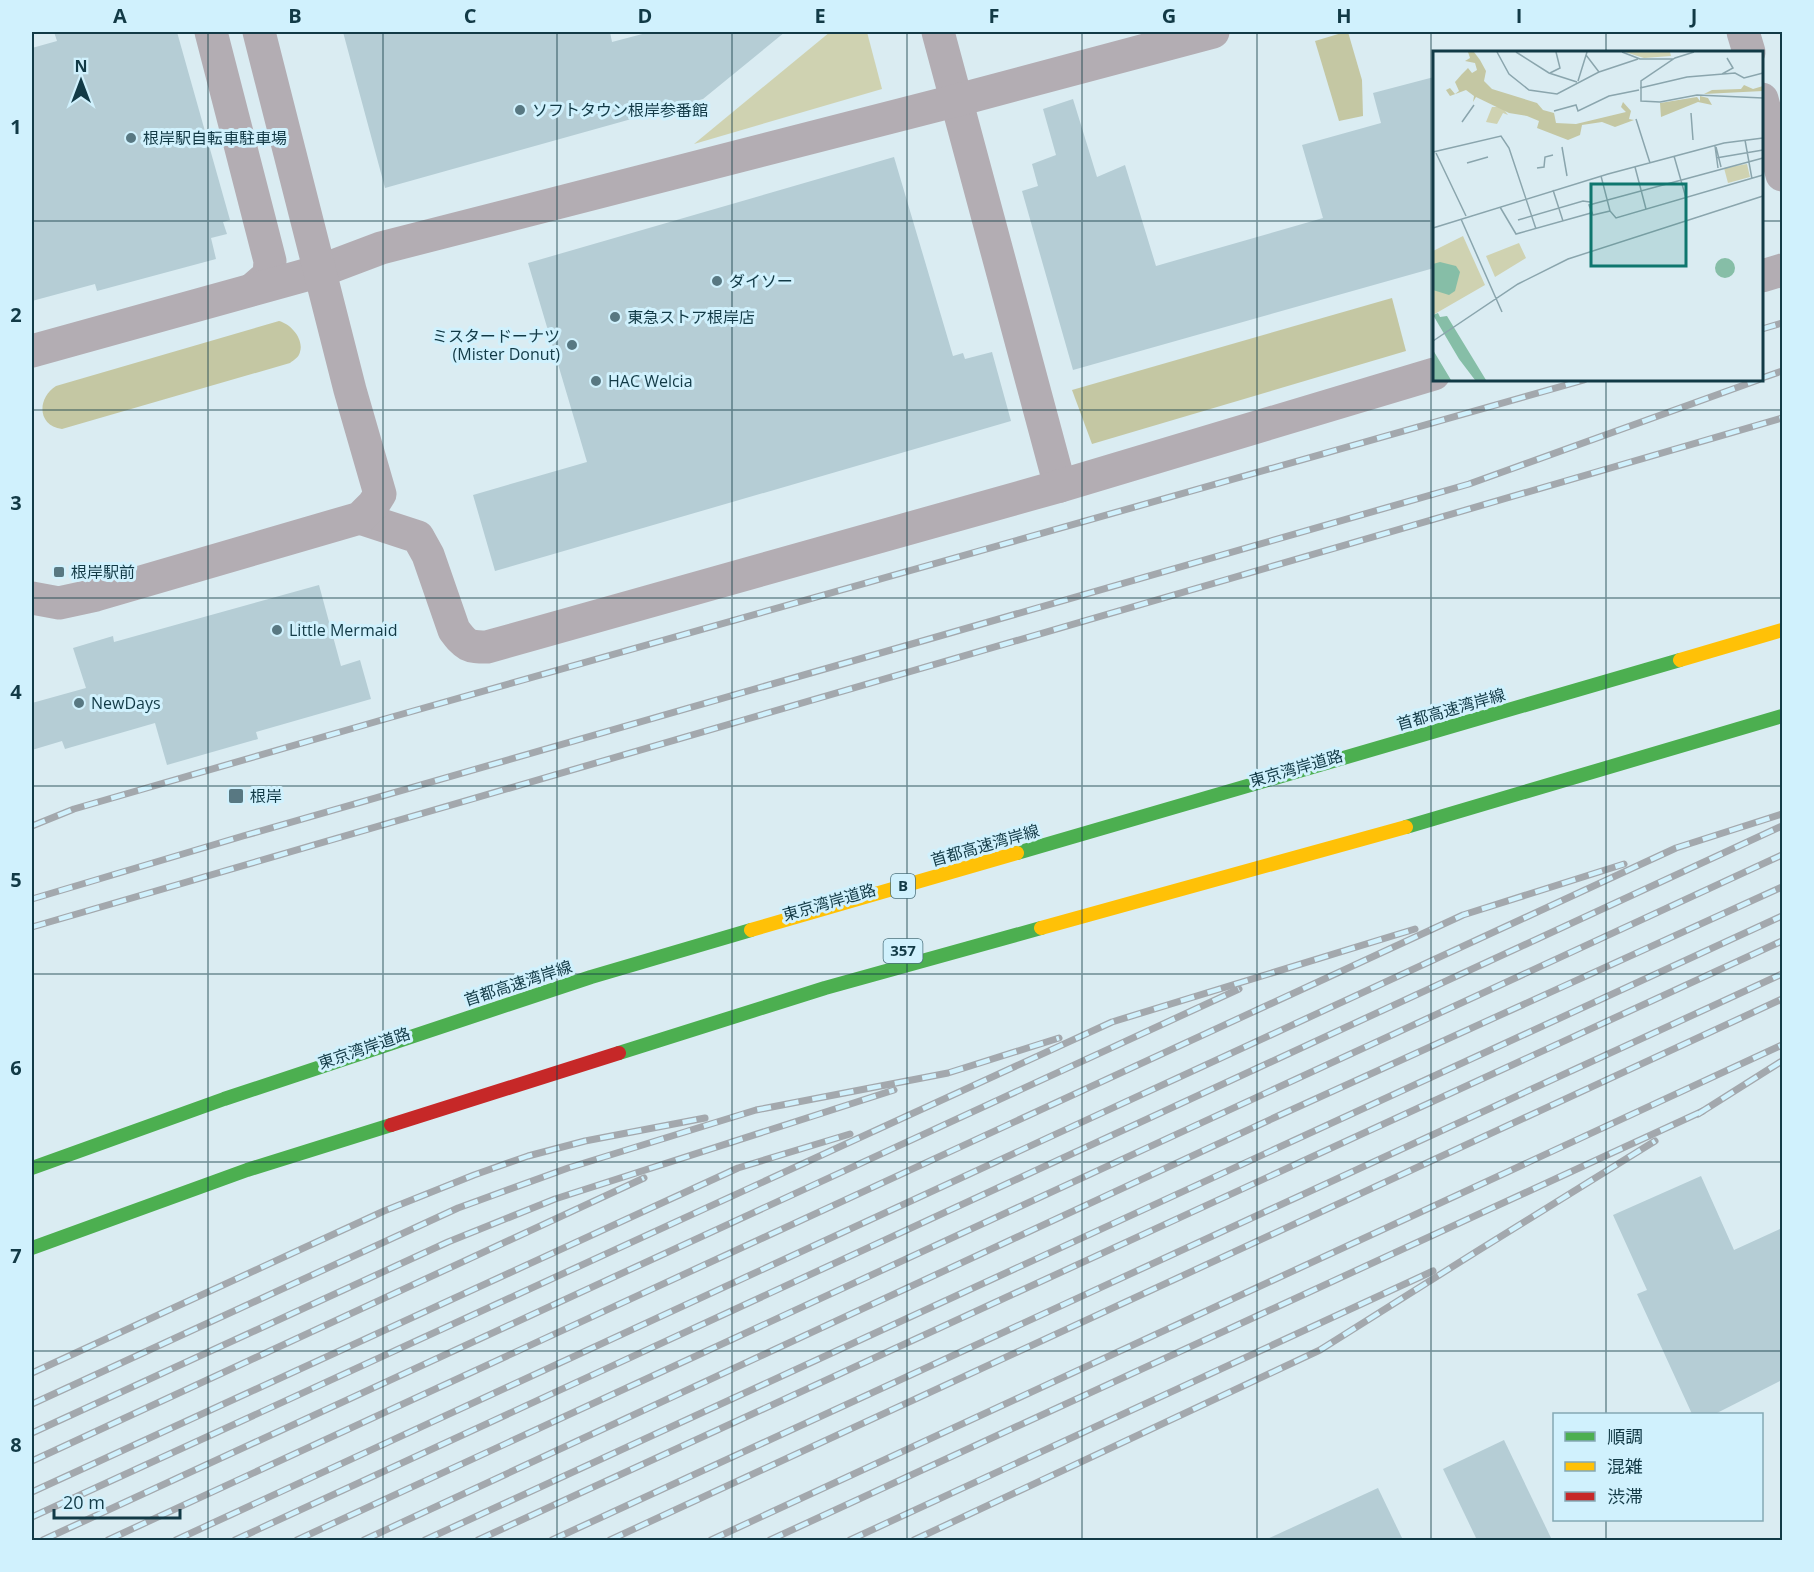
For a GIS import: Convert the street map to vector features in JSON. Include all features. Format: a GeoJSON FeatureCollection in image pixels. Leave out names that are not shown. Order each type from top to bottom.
{"type":"FeatureCollection","features":[{"type":"Feature","properties":{"kind":"highway","name":"首都高速湾岸線"},"geometry":{"type":"LineString","coordinates":[[32,1168],[224,1099],[591,977],[1782,630]]}},
{"type":"Feature","properties":{"kind":"highway"},"geometry":{"type":"LineString","coordinates":[[32,1248],[247,1170],[825,988],[1435,819],[1782,716]]}},
{"type":"Feature","properties":{"kind":"highway","name":"東京湾岸道路"},"geometry":{"type":"LineString","coordinates":[[627,980],[762,938],[1399,756]]}},
{"type":"Feature","properties":{"kind":"highway"},"geometry":{"type":"LineString","coordinates":[[768,992],[848,968]]}},
{"type":"Feature","properties":{"kind":"highway","name":"東京湾岸道路"},"geometry":{"type":"LineString","coordinates":[[256,1102],[447,1037],[571,998]]}},
{"type":"Feature","properties":{"kind":"highway"},"geometry":{"type":"LineString","coordinates":[[32,1182],[212,1118]]}},
{"type":"Feature","properties":{"kind":"street"},"geometry":{"type":"LineString","coordinates":[[211,32],[270,261],[269,275],[253,289]]}},
{"type":"Feature","properties":{"kind":"street"},"geometry":{"type":"LineString","coordinates":[[32,598],[59,603],[96,595],[360,518],[380,494],[350,390],[259,32]]}},
{"type":"Feature","properties":{"kind":"street"},"geometry":{"type":"LineString","coordinates":[[939,32],[1060,486]]}},
{"type":"Feature","properties":{"kind":"street"},"geometry":{"type":"LineString","coordinates":[[32,351],[320,271],[381,248],[1213,32]]}},
{"type":"Feature","properties":{"kind":"street"},"geometry":{"type":"LineString","coordinates":[[1743,32],[1749,51]]}},
{"type":"Feature","properties":{"kind":"street"},"geometry":{"type":"LineString","coordinates":[[1763,106],[1782,175]]}},
{"type":"Feature","properties":{"kind":"street"},"geometry":{"type":"LineString","coordinates":[[1763,275],[1782,270]]}},
{"type":"Feature","properties":{"kind":"street"},"geometry":{"type":"LineString","coordinates":[[360,518],[418,537],[428,555],[454,630],[471,647],[487,647],[1060,486],[1433,374]]}},
{"type":"Feature","properties":{"kind":"green space"},"geometry":{"type":"Polygon","coordinates":[[[830,32],[867,32],[882,89],[694,144],[830,32]]]}},
{"type":"Feature","properties":{"kind":"green space"},"geometry":{"type":"Polygon","coordinates":[[[1348,32],[1362,80],[1363,116],[1339,121],[1315,41],[1348,32]]]}},
{"type":"Feature","properties":{"kind":"green space"},"geometry":{"type":"Polygon","coordinates":[[[1392,298],[1406,351],[1092,444],[1072,390],[1392,298]]]}},
{"type":"Feature","properties":{"kind":"green space"},"geometry":{"type":"Polygon","coordinates":[[[279,321],[292,329],[300,342],[299,354],[290,363],[62,429],[48,423],[44,417],[42,411],[45,397],[56,386],[279,321]]]}},
{"type":"Feature","properties":{"kind":"building","name":"根岸駅自転車駐車場"},"geometry":{"type":"Polygon","coordinates":[[[54,32],[177,32],[230,220],[223,222],[227,234],[211,238],[216,259],[97,291],[95,284],[32,301],[32,48],[57,41],[54,32]]]}},
{"type":"Feature","properties":{"kind":"building","name":"ソフトタウン根岸参番館"},"geometry":{"type":"Polygon","coordinates":[[[343,32],[610,32],[612,42],[650,32],[785,32],[703,99],[385,188],[343,32]]]}},
{"type":"Feature","properties":{"kind":"building"},"geometry":{"type":"Polygon","coordinates":[[[1433,77],[1433,268],[1073,370],[1022,191],[1038,186],[1032,164],[1056,155],[1043,109],[1073,99],[1097,177],[1125,165],[1156,266],[1323,218],[1302,145],[1381,123],[1373,93],[1433,77]]]}},
{"type":"Feature","properties":{"kind":"building"},"geometry":{"type":"Polygon","coordinates":[[[894,157],[953,356],[963,353],[965,359],[992,352],[1011,421],[495,571],[473,495],[587,462],[528,263],[894,157]]]}},
{"type":"Feature","properties":{"kind":"building"},"geometry":{"type":"Polygon","coordinates":[[[319,585],[341,666],[360,660],[371,699],[256,732],[258,739],[167,765],[155,723],[65,749],[62,741],[32,750],[32,703],[86,688],[73,648],[113,636],[114,642],[319,585]]]}},
{"type":"Feature","properties":{"kind":"building"},"geometry":{"type":"Polygon","coordinates":[[[1701,1176],[1734,1250],[1782,1228],[1782,1380],[1717,1413],[1692,1413],[1637,1294],[1647,1290],[1613,1215],[1701,1176]]]}},
{"type":"Feature","properties":{"kind":"building"},"geometry":{"type":"Polygon","coordinates":[[[1504,1440],[1552,1540],[1477,1540],[1443,1469],[1504,1440]]]}},
{"type":"Feature","properties":{"kind":"building"},"geometry":{"type":"Polygon","coordinates":[[[1378,1488],[1403,1540],[1265,1540],[1378,1488]]]}},
{"type":"Feature","properties":{"kind":"railway"},"geometry":{"type":"LineString","coordinates":[[1763,329],[1782,323]]}},
{"type":"Feature","properties":{"kind":"railway"},"geometry":{"type":"LineString","coordinates":[[1763,378],[1782,371]]}},
{"type":"Feature","properties":{"kind":"railway"},"geometry":{"type":"LineString","coordinates":[[32,826],[74,809],[392,717],[1580,381]]}},
{"type":"Feature","properties":{"kind":"railway"},"geometry":{"type":"LineString","coordinates":[[32,899],[243,836],[1469,484],[1755,381]]}},
{"type":"Feature","properties":{"kind":"railway"},"geometry":{"type":"LineString","coordinates":[[32,927],[1782,418]]}},
{"type":"Feature","properties":{"kind":"railway"},"geometry":{"type":"LineString","coordinates":[[176,1540],[1676,848],[1782,814]]}},
{"type":"Feature","properties":{"kind":"railway"},"geometry":{"type":"LineString","coordinates":[[235,1540],[1782,826]]}},
{"type":"Feature","properties":{"kind":"railway"},"geometry":{"type":"LineString","coordinates":[[297,1540],[1782,855]]}},
{"type":"Feature","properties":{"kind":"railway"},"geometry":{"type":"LineString","coordinates":[[108,1540],[1463,915],[1624,864]]}},
{"type":"Feature","properties":{"kind":"railway"},"geometry":{"type":"LineString","coordinates":[[364,1540],[1278,1116],[1782,887]]}},
{"type":"Feature","properties":{"kind":"railway"},"geometry":{"type":"LineString","coordinates":[[425,1540],[1782,916]]}},
{"type":"Feature","properties":{"kind":"railway"},"geometry":{"type":"LineString","coordinates":[[32,1517],[1112,1022],[1415,929]]}},
{"type":"Feature","properties":{"kind":"railway"},"geometry":{"type":"LineString","coordinates":[[478,1540],[1782,941]]}},
{"type":"Feature","properties":{"kind":"railway"},"geometry":{"type":"LineString","coordinates":[[552,1540],[1782,974]]}},
{"type":"Feature","properties":{"kind":"railway"},"geometry":{"type":"LineString","coordinates":[[43,1540],[1239,989]]}},
{"type":"Feature","properties":{"kind":"railway"},"geometry":{"type":"LineString","coordinates":[[610,1540],[1782,999]]}},
{"type":"Feature","properties":{"kind":"railway"},"geometry":{"type":"LineString","coordinates":[[32,1404],[458,1208],[568,1168],[756,1110],[948,1073],[1059,1038]]}},
{"type":"Feature","properties":{"kind":"railway"},"geometry":{"type":"LineString","coordinates":[[711,1540],[1782,1045]]}},
{"type":"Feature","properties":{"kind":"railway"},"geometry":{"type":"LineString","coordinates":[[1698,1114],[1782,1061]]}},
{"type":"Feature","properties":{"kind":"railway"},"geometry":{"type":"LineString","coordinates":[[32,1433],[448,1242],[555,1199],[894,1090]]}},
{"type":"Feature","properties":{"kind":"railway"},"geometry":{"type":"LineString","coordinates":[[770,1540],[1703,1111]]}},
{"type":"Feature","properties":{"kind":"railway"},"geometry":{"type":"LineString","coordinates":[[32,1373],[384,1211],[474,1175],[528,1156],[585,1141],[705,1118]]}},
{"type":"Feature","properties":{"kind":"railway"},"geometry":{"type":"LineString","coordinates":[[32,1492],[738,1168],[850,1134]]}},
{"type":"Feature","properties":{"kind":"railway"},"geometry":{"type":"LineString","coordinates":[[914,1540],[1320,1350],[1655,1141]]}},
{"type":"Feature","properties":{"kind":"railway"},"geometry":{"type":"LineString","coordinates":[[32,1461],[644,1178]]}},
{"type":"Feature","properties":{"kind":"railway"},"geometry":{"type":"LineString","coordinates":[[850,1540],[1433,1271]]}},
{"type":"Feature","properties":{"kind":"traffic: fast"},"geometry":{"type":"LineString","coordinates":[[1017,853],[1680,660]]}},
{"type":"Feature","properties":{"kind":"traffic: fast"},"geometry":{"type":"LineString","coordinates":[[1406,827],[1782,716]]}},
{"type":"Feature","properties":{"kind":"traffic: fast"},"geometry":{"type":"LineString","coordinates":[[619,1053],[825,988],[1041,928]]}},
{"type":"Feature","properties":{"kind":"traffic: fast"},"geometry":{"type":"LineString","coordinates":[[32,1168],[224,1099],[591,977],[751,930]]}},
{"type":"Feature","properties":{"kind":"traffic: fast"},"geometry":{"type":"LineString","coordinates":[[32,1248],[247,1170],[391,1125]]}},
{"type":"Feature","properties":{"kind":"traffic: slow"},"geometry":{"type":"LineString","coordinates":[[1680,660],[1782,630]]}},
{"type":"Feature","properties":{"kind":"traffic: slow"},"geometry":{"type":"LineString","coordinates":[[1041,928],[1406,827]]}},
{"type":"Feature","properties":{"kind":"traffic: slow"},"geometry":{"type":"LineString","coordinates":[[751,930],[1017,853]]}},
{"type":"Feature","properties":{"kind":"traffic: jam"},"geometry":{"type":"LineString","coordinates":[[391,1125],[619,1053]]}},
{"type":"Feature","properties":{"kind":"place","name":"ソフトタウン根岸参番館"},"geometry":{"type":"Point","coordinates":[520,110]}},
{"type":"Feature","properties":{"kind":"place","name":"根岸駅自転車駐車場"},"geometry":{"type":"Point","coordinates":[131,138]}},
{"type":"Feature","properties":{"kind":"place","name":"ダイソー"},"geometry":{"type":"Point","coordinates":[717,281]}},
{"type":"Feature","properties":{"kind":"place","name":"東急ストア根岸店"},"geometry":{"type":"Point","coordinates":[615,317]}},
{"type":"Feature","properties":{"kind":"place","name":"ミスタードーナツ (Mister Donut)"},"geometry":{"type":"Point","coordinates":[572,345]}},
{"type":"Feature","properties":{"kind":"place","name":"HAC Welcia"},"geometry":{"type":"Point","coordinates":[596,381]}},
{"type":"Feature","properties":{"kind":"place","name":"根岸駅前"},"geometry":{"type":"Point","coordinates":[59,572]}},
{"type":"Feature","properties":{"kind":"place","name":"Little Mermaid"},"geometry":{"type":"Point","coordinates":[277,630]}},
{"type":"Feature","properties":{"kind":"place","name":"NewDays"},"geometry":{"type":"Point","coordinates":[79,703]}},
{"type":"Feature","properties":{"kind":"place","name":"根岸"},"geometry":{"type":"Point","coordinates":[236,796]}}]}
